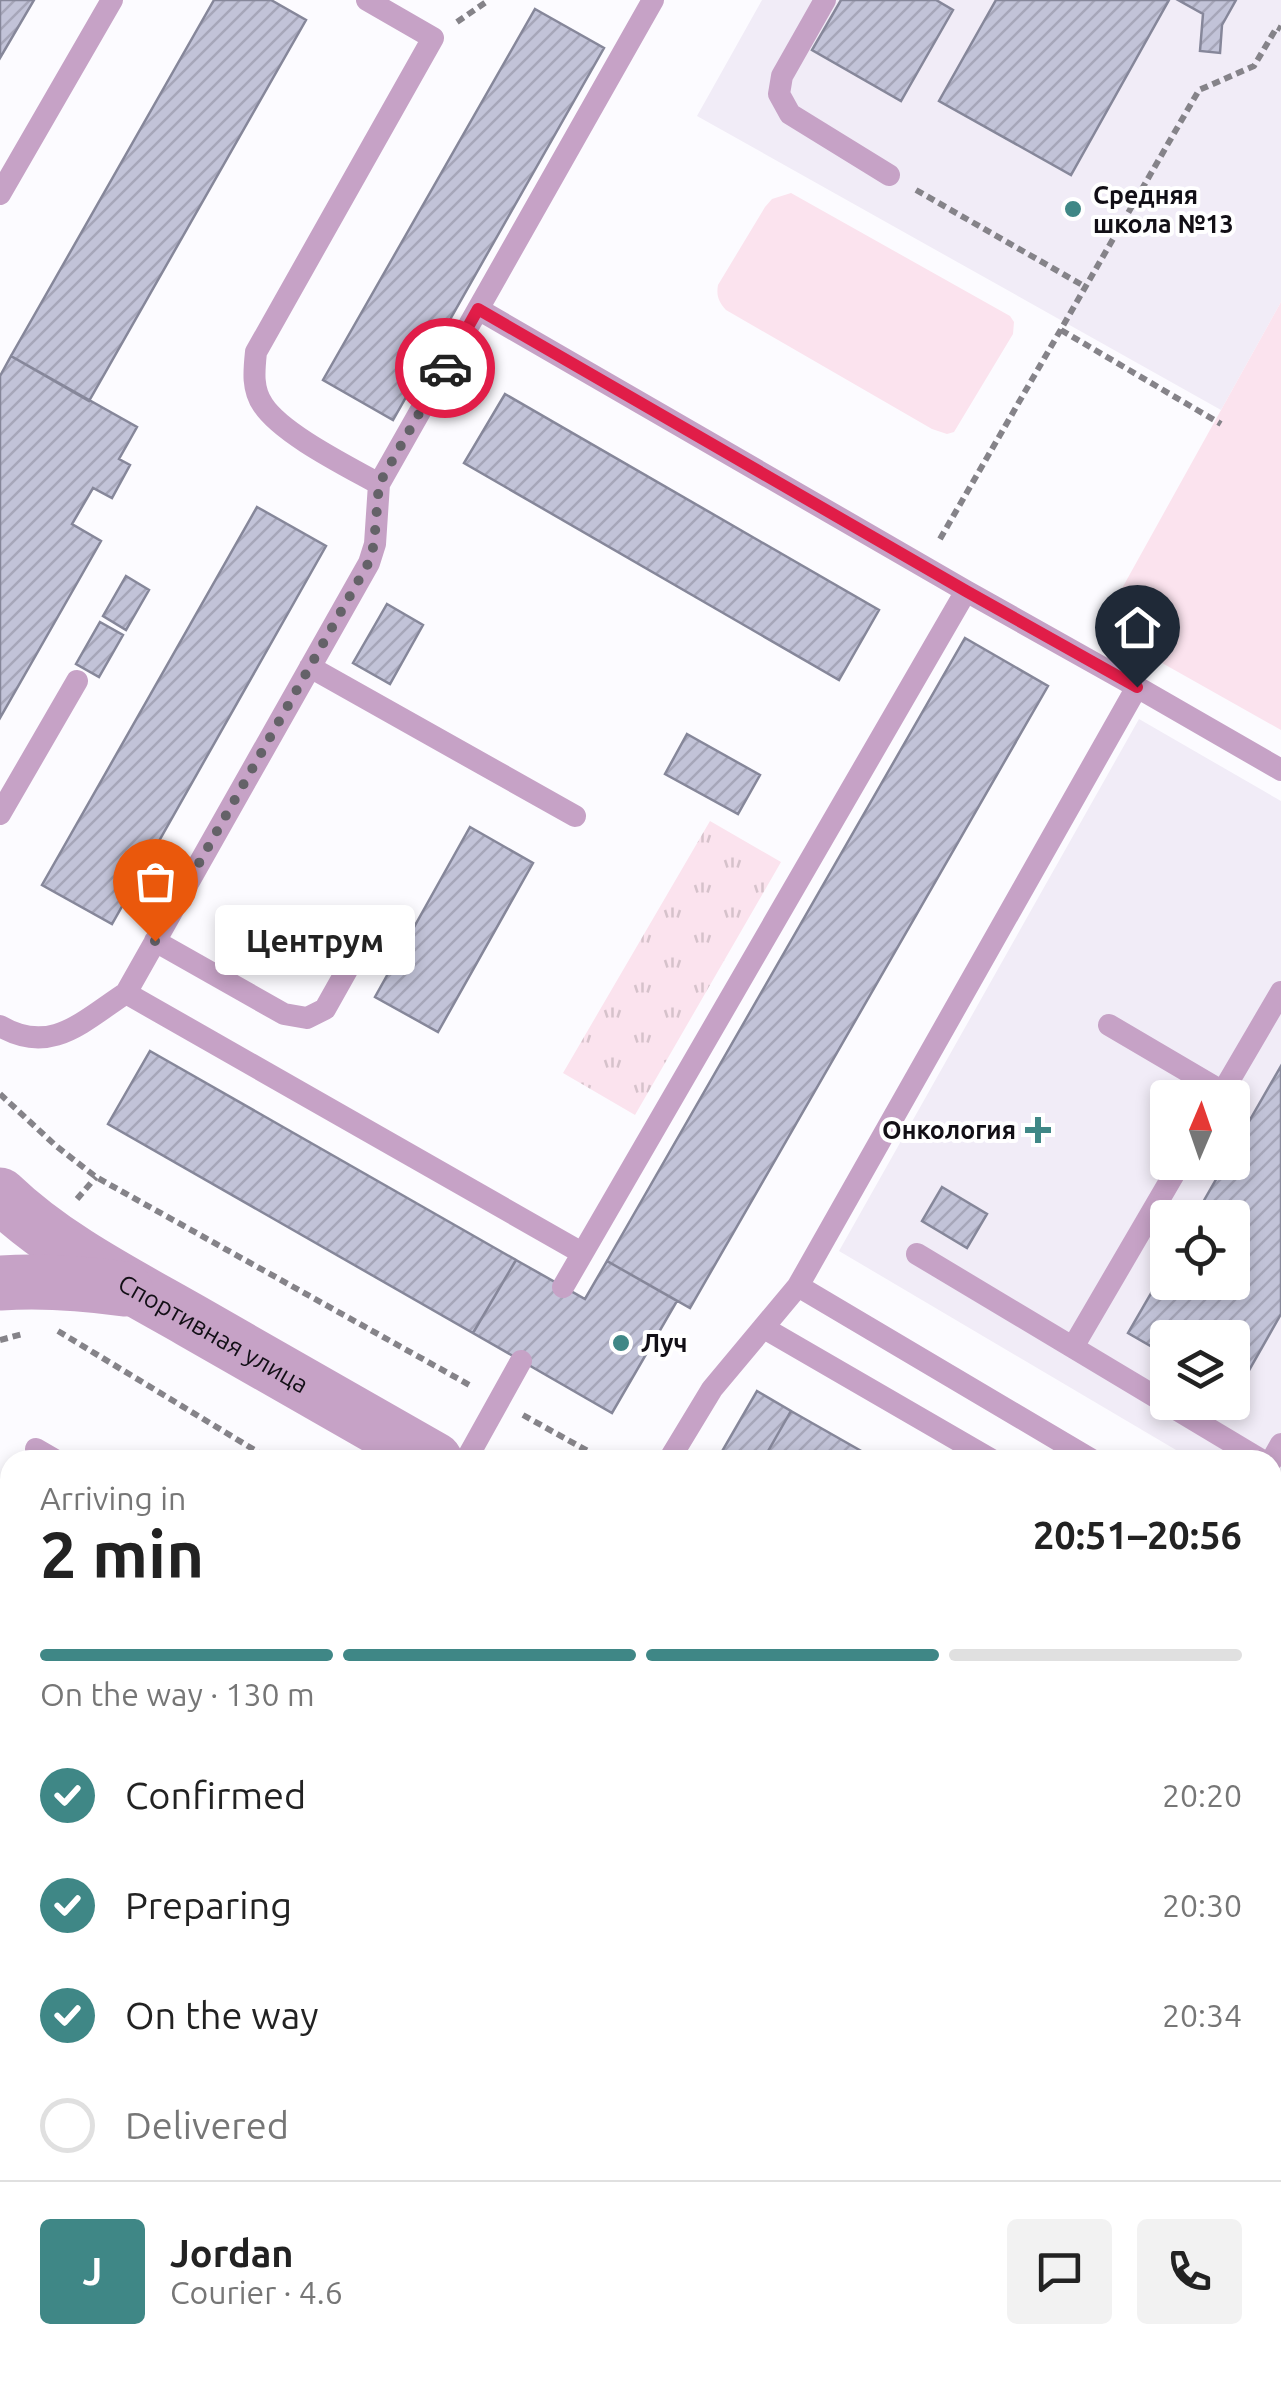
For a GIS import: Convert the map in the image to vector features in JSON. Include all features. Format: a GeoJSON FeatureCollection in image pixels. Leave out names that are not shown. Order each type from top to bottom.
{"type":"FeatureCollection","features":[{"type":"Feature","properties":{"kind":"street","name":"Спортивная улица"},"geometry":{"type":"LineString","coordinates":[[0,1195],[57,1240],[138,1290],[418,1450]]}},
{"type":"Feature","properties":{"kind":"street"},"geometry":{"type":"LineString","coordinates":[[0,1283],[79,1282],[138,1290]]}},
{"type":"Feature","properties":{"kind":"lane"},"geometry":{"type":"LineString","coordinates":[[0,194],[112,0]]}},
{"type":"Feature","properties":{"kind":"lane"},"geometry":{"type":"LineString","coordinates":[[367,0],[433,38],[256,352],[253,379],[261,403],[280,426],[379,484]]}},
{"type":"Feature","properties":{"kind":"lane"},"geometry":{"type":"LineString","coordinates":[[0,1026],[16,1035],[44,1039],[68,1031],[126,993],[369,562],[379,484],[654,0]]}},
{"type":"Feature","properties":{"kind":"lane"},"geometry":{"type":"LineString","coordinates":[[825,0],[782,76],[779,94],[790,114],[889,174]]}},
{"type":"Feature","properties":{"kind":"lane"},"geometry":{"type":"LineString","coordinates":[[478,309],[1281,770]]}},
{"type":"Feature","properties":{"kind":"lane"},"geometry":{"type":"LineString","coordinates":[[563,1286],[966,591]]}},
{"type":"Feature","properties":{"kind":"lane"},"geometry":{"type":"LineString","coordinates":[[310,668],[575,816]]}},
{"type":"Feature","properties":{"kind":"lane"},"geometry":{"type":"LineString","coordinates":[[0,814],[77,681]]}},
{"type":"Feature","properties":{"kind":"lane"},"geometry":{"type":"LineString","coordinates":[[675,1450],[712,1389],[798,1286],[1137,687]]}},
{"type":"Feature","properties":{"kind":"lane"},"geometry":{"type":"LineString","coordinates":[[155,941],[284,1014],[307,1018],[324,1009],[374,920]]}},
{"type":"Feature","properties":{"kind":"lane"},"geometry":{"type":"LineString","coordinates":[[1229,1080],[1281,992]]}},
{"type":"Feature","properties":{"kind":"lane"},"geometry":{"type":"LineString","coordinates":[[126,993],[582,1252]]}},
{"type":"Feature","properties":{"kind":"lane"},"geometry":{"type":"LineString","coordinates":[[1109,1025],[1198,1080]]}},
{"type":"Feature","properties":{"kind":"lane"},"geometry":{"type":"LineString","coordinates":[[1073,1348],[1171,1180]]}},
{"type":"Feature","properties":{"kind":"lane"},"geometry":{"type":"LineString","coordinates":[[916,1254],[1244,1450]]}},
{"type":"Feature","properties":{"kind":"lane"},"geometry":{"type":"LineString","coordinates":[[798,1286],[1075,1450]]}},
{"type":"Feature","properties":{"kind":"lane"},"geometry":{"type":"LineString","coordinates":[[764,1328],[975,1450]]}},
{"type":"Feature","properties":{"kind":"lane"},"geometry":{"type":"LineString","coordinates":[[472,1450],[521,1361]]}},
{"type":"Feature","properties":{"kind":"path"},"geometry":{"type":"LineString","coordinates":[[924,566],[1199,90],[1254,66],[1280,25]]}},
{"type":"Feature","properties":{"kind":"path"},"geometry":{"type":"LineString","coordinates":[[889,174],[1084,286]]}},
{"type":"Feature","properties":{"kind":"path"},"geometry":{"type":"LineString","coordinates":[[1060,330],[1221,424]]}},
{"type":"Feature","properties":{"kind":"path"},"geometry":{"type":"LineString","coordinates":[[0,1094],[96,1176],[586,1450]]}},
{"type":"Feature","properties":{"kind":"path"},"geometry":{"type":"LineString","coordinates":[[49,1326],[254,1450]]}},
{"type":"Feature","properties":{"kind":"path"},"geometry":{"type":"LineString","coordinates":[[0,1340],[33,1331]]}},
{"type":"Feature","properties":{"kind":"shaded area","name":"Средняя школа №13"},"geometry":{"type":"Polygon","coordinates":[[[762,0],[1281,0],[1281,302],[1221,410],[697,116],[762,0]]]}},
{"type":"Feature","properties":{"kind":"shaded area","name":"Онкология"},"geometry":{"type":"Polygon","coordinates":[[[1139,719],[1281,801],[1281,1450],[1176,1450],[839,1251],[1139,719]]]}},
{"type":"Feature","properties":{"kind":"green space"},"geometry":{"type":"Polygon","coordinates":[[[791,193],[1010,316],[1013,334],[954,432],[932,429],[726,310],[718,296],[718,285],[765,207],[772,199],[791,193]]]}},
{"type":"Feature","properties":{"kind":"green space"},"geometry":{"type":"Polygon","coordinates":[[[1281,302],[1281,730],[1100,628],[1281,302]]]}},
{"type":"Feature","properties":{"kind":"green space"},"geometry":{"type":"Polygon","coordinates":[[[710,821],[781,862],[635,1115],[563,1073],[710,821]]]}},
{"type":"Feature","properties":{"kind":"building"},"geometry":{"type":"Polygon","coordinates":[[[0,0],[34,0],[0,58],[0,0]]]}},
{"type":"Feature","properties":{"kind":"building"},"geometry":{"type":"Polygon","coordinates":[[[214,0],[271,0],[306,20],[89,401],[11,356],[214,0]]]}},
{"type":"Feature","properties":{"kind":"building"},"geometry":{"type":"Polygon","coordinates":[[[841,0],[936,0],[953,10],[901,101],[812,50],[841,0]]]}},
{"type":"Feature","properties":{"kind":"building"},"geometry":{"type":"Polygon","coordinates":[[[996,0],[1169,0],[1071,175],[939,101],[996,0]]]}},
{"type":"Feature","properties":{"kind":"building"},"geometry":{"type":"Polygon","coordinates":[[[1178,0],[1236,0],[1222,25],[1220,53],[1200,51],[1203,14],[1178,0]]]}},
{"type":"Feature","properties":{"kind":"building"},"geometry":{"type":"Polygon","coordinates":[[[535,9],[604,48],[393,420],[323,380],[535,9]]]}},
{"type":"Feature","properties":{"kind":"building"},"geometry":{"type":"Polygon","coordinates":[[[11,356],[137,427],[119,459],[130,465],[112,498],[93,488],[72,524],[101,541],[0,718],[0,376],[11,356]]]}},
{"type":"Feature","properties":{"kind":"building"},"geometry":{"type":"Polygon","coordinates":[[[505,394],[879,610],[839,680],[464,463],[505,394]]]}},
{"type":"Feature","properties":{"kind":"building"},"geometry":{"type":"Polygon","coordinates":[[[257,507],[326,546],[112,924],[42,885],[257,507]]]}},
{"type":"Feature","properties":{"kind":"building"},"geometry":{"type":"Polygon","coordinates":[[[126,576],[149,590],[126,630],[103,616],[126,576]]]}},
{"type":"Feature","properties":{"kind":"building"},"geometry":{"type":"Polygon","coordinates":[[[387,604],[423,625],[390,684],[353,663],[387,604]]]}},
{"type":"Feature","properties":{"kind":"building"},"geometry":{"type":"Polygon","coordinates":[[[100,622],[123,635],[99,677],[76,664],[100,622]]]}},
{"type":"Feature","properties":{"kind":"building"},"geometry":{"type":"Polygon","coordinates":[[[965,638],[1048,686],[690,1308],[607,1261],[965,638]]]}},
{"type":"Feature","properties":{"kind":"building"},"geometry":{"type":"Polygon","coordinates":[[[687,734],[760,775],[738,814],[665,774],[687,734]]]}},
{"type":"Feature","properties":{"kind":"building"},"geometry":{"type":"Polygon","coordinates":[[[470,827],[533,863],[438,1032],[375,997],[470,827]]]}},
{"type":"Feature","properties":{"kind":"building"},"geometry":{"type":"Polygon","coordinates":[[[150,1051],[516,1260],[473,1333],[108,1124],[150,1051]]]}},
{"type":"Feature","properties":{"kind":"building"},"geometry":{"type":"Polygon","coordinates":[[[1281,1066],[1281,1314],[1250,1369],[1250,1320],[1150,1320],[1150,1346],[1128,1333],[1150,1295],[1150,1300],[1250,1300],[1250,1200],[1204,1200],[1216,1180],[1250,1180],[1250,1120],[1281,1066]]]}},
{"type":"Feature","properties":{"kind":"building"},"geometry":{"type":"Polygon","coordinates":[[[942,1187],[987,1214],[967,1248],[922,1221],[942,1187]]]}},
{"type":"Feature","properties":{"kind":"building"},"geometry":{"type":"Polygon","coordinates":[[[516,1260],[585,1299],[607,1261],[677,1301],[612,1413],[473,1333],[516,1260]]]}},
{"type":"Feature","properties":{"kind":"building"},"geometry":{"type":"Polygon","coordinates":[[[757,1391],[791,1411],[769,1450],[723,1450],[757,1391]]]}},
{"type":"Feature","properties":{"kind":"building"},"geometry":{"type":"Polygon","coordinates":[[[791,1411],[859,1450],[769,1450],[791,1411]]]}},
{"type":"Feature","properties":{"kind":"way so far"},"geometry":{"type":"LineString","coordinates":[[155,941],[369,562],[379,484],[445,368]]}},
{"type":"Feature","properties":{"kind":"place","name":"Средняя школа №13"},"geometry":{"type":"Point","coordinates":[1073,209]}},
{"type":"Feature","properties":{"kind":"place","name":"Центрум"},"geometry":{"type":"Point","coordinates":[155,941]}},
{"type":"Feature","properties":{"kind":"place","name":"Онкология"},"geometry":{"type":"Point","coordinates":[1038,1130]}},
{"type":"Feature","properties":{"kind":"place","name":"Луч"},"geometry":{"type":"Point","coordinates":[621,1343]}},
{"type":"Feature","properties":{"kind":"route"},"geometry":{"type":"LineString","coordinates":[[445,368],[478,309],[1137,687]]}}]}
